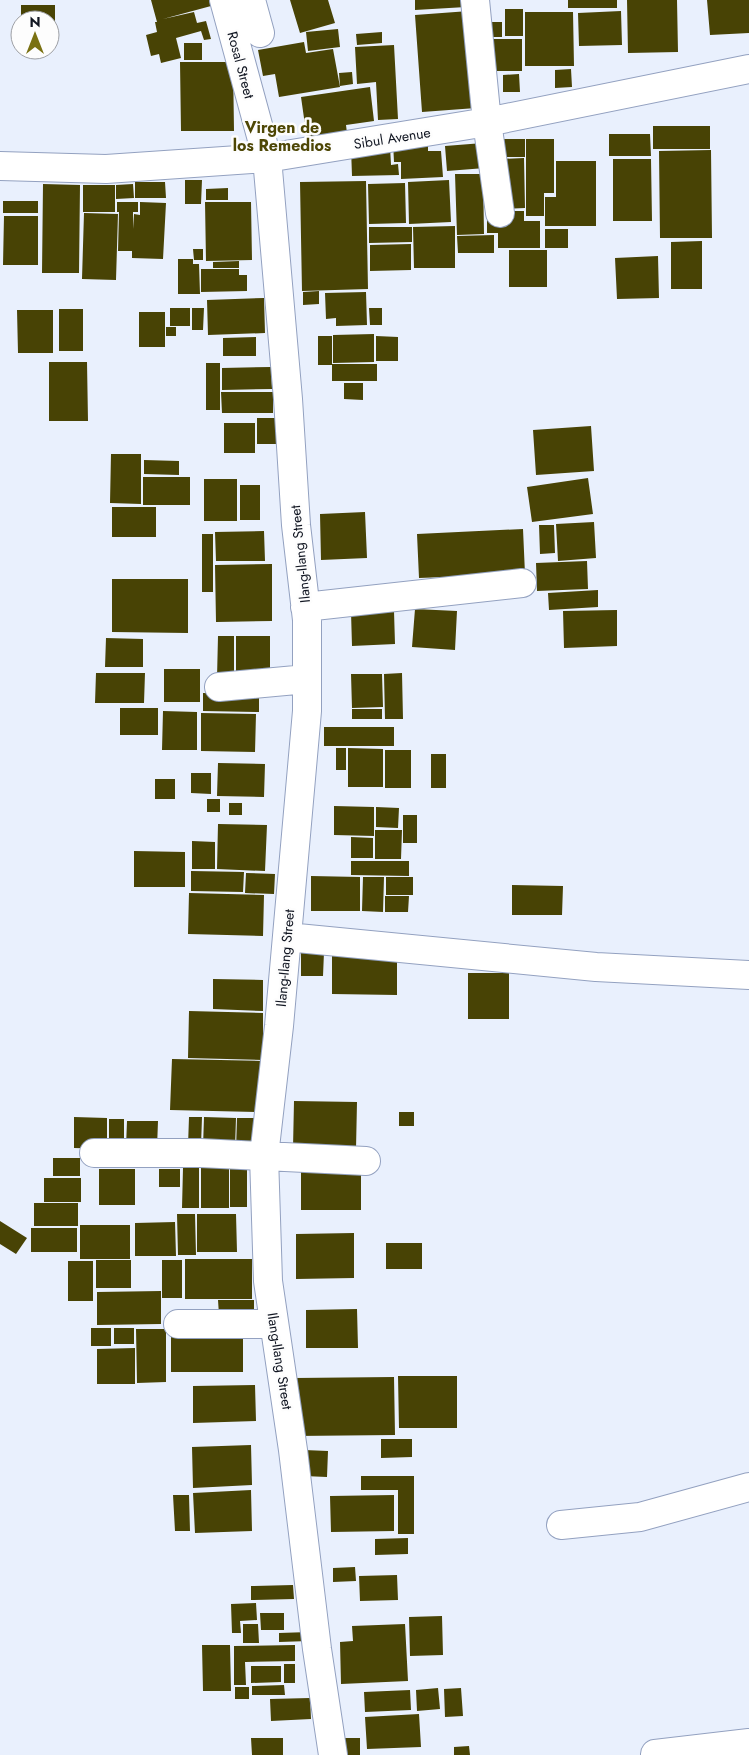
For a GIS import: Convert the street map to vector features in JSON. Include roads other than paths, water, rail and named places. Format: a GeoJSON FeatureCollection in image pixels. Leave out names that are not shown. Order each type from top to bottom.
{"type":"FeatureCollection","features":[{"type":"Feature","properties":{"kind":"street"},"geometry":{"type":"LineString","coordinates":[[475,0],[487,122],[500,213]]}},
{"type":"Feature","properties":{"kind":"street"},"geometry":{"type":"LineString","coordinates":[[234,1],[260,33]]}},
{"type":"Feature","properties":{"kind":"street","name":"Rosal Street"},"geometry":{"type":"LineString","coordinates":[[234,1],[267,158]]}},
{"type":"Feature","properties":{"kind":"street","name":"Sibul Avenue"},"geometry":{"type":"LineString","coordinates":[[0,166],[106,169],[267,158],[487,122],[749,69]]}},
{"type":"Feature","properties":{"kind":"street","name":"Ilang-Ilang Street"},"geometry":{"type":"LineString","coordinates":[[267,158],[288,399],[296,525],[306,607],[307,679],[307,711],[279,1026],[264,1156],[268,1281],[293,1450],[317,1649],[333,1755]]}},
{"type":"Feature","properties":{"kind":"street"},"geometry":{"type":"LineString","coordinates":[[306,607],[522,583]]}},
{"type":"Feature","properties":{"kind":"street"},"geometry":{"type":"LineString","coordinates":[[219,688],[307,679]]}},
{"type":"Feature","properties":{"kind":"street"},"geometry":{"type":"LineString","coordinates":[[287,937],[596,966],[749,975]]}},
{"type":"Feature","properties":{"kind":"street"},"geometry":{"type":"LineString","coordinates":[[94,1153],[200,1154],[366,1161]]}},
{"type":"Feature","properties":{"kind":"street"},"geometry":{"type":"LineString","coordinates":[[178,1324],[274,1324]]}},
{"type":"Feature","properties":{"kind":"street"},"geometry":{"type":"LineString","coordinates":[[561,1525],[640,1517],[749,1487]]}},
{"type":"Feature","properties":{"kind":"street"},"geometry":{"type":"LineString","coordinates":[[655,1754],[749,1743]]}},
{"type":"Feature","properties":{"kind":"district","name":"Virgen de los Remedios"},"geometry":{"type":"Point","coordinates":[282,136]}}]}
